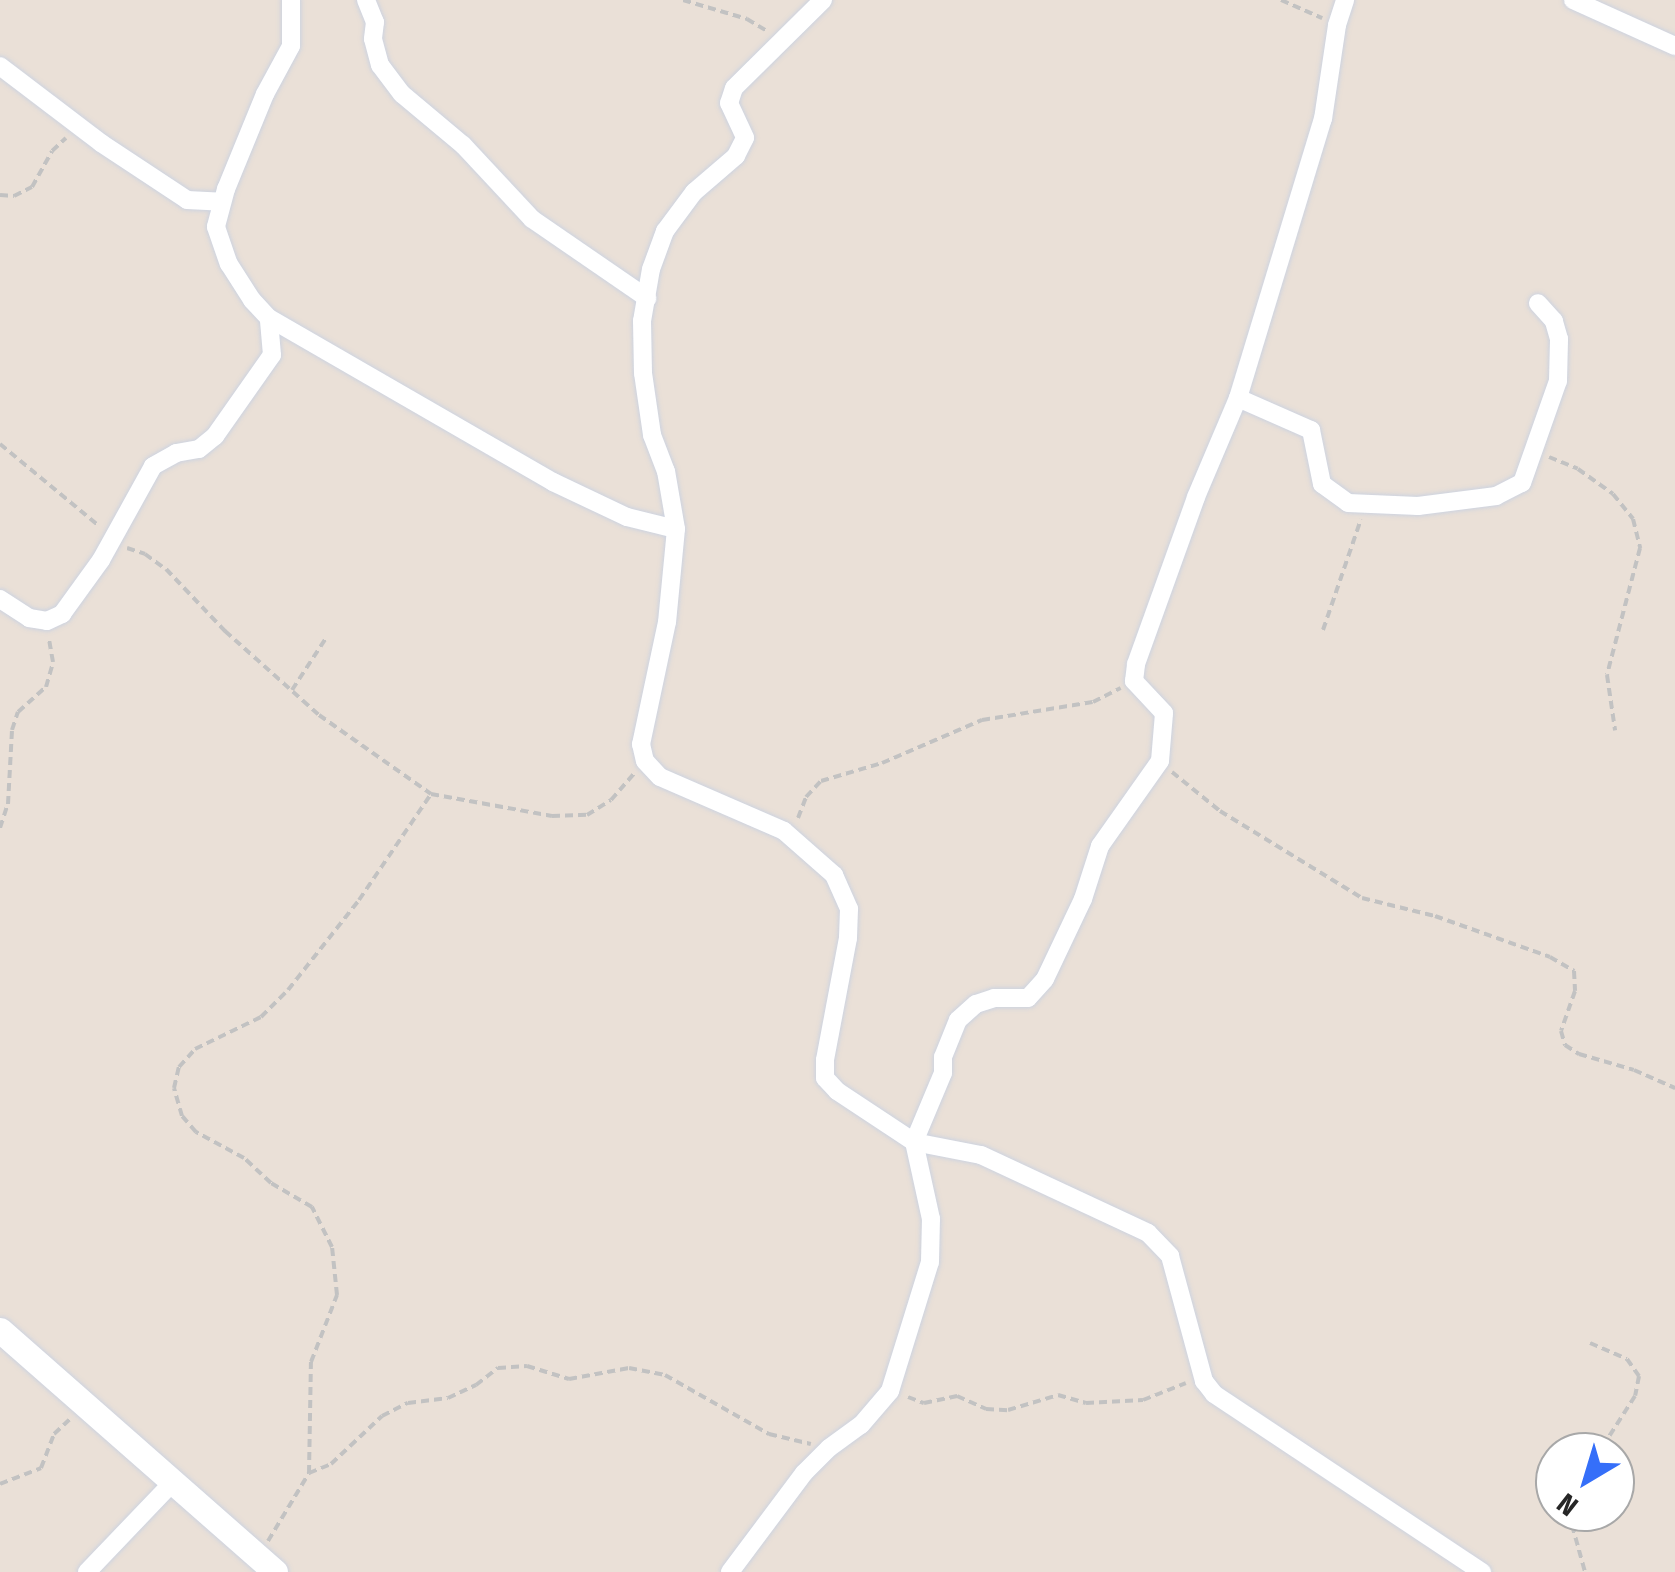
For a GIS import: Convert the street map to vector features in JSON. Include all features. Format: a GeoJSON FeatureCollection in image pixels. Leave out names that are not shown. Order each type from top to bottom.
{"type":"FeatureCollection","features":[{"type":"Feature","properties":{"kind":"main road"},"geometry":{"type":"LineString","coordinates":[[0,1330],[268,1565]]}},
{"type":"Feature","properties":{"kind":"street"},"geometry":{"type":"LineString","coordinates":[[291,0],[291,46],[265,94],[216,226],[230,264],[270,318],[553,482],[628,516],[676,529]]}},
{"type":"Feature","properties":{"kind":"street"},"geometry":{"type":"LineString","coordinates":[[366,0],[374,22],[373,40],[380,65],[402,94],[463,145],[532,218],[647,298]]}},
{"type":"Feature","properties":{"kind":"street"},"geometry":{"type":"LineString","coordinates":[[823,0],[785,42],[734,88],[729,103],[745,138],[736,156],[694,192],[665,231],[651,269],[642,320],[644,373],[652,435],[666,471],[676,529],[667,622],[641,744],[645,761],[660,777],[703,798],[732,806],[790,838],[834,874],[848,909],[848,938],[826,1078],[837,1091],[914,1142],[981,1155],[1130,1222],[1161,1242],[1178,1276],[1204,1381],[1232,1408],[1482,1572]]}},
{"type":"Feature","properties":{"kind":"street"},"geometry":{"type":"LineString","coordinates":[[730,1572],[829,1448],[861,1426],[890,1391],[930,1262],[931,1219],[914,1142],[943,1073],[943,1057],[958,1020],[976,1004],[994,998],[1028,998],[1045,980],[1083,898],[1100,846],[1160,761],[1164,713],[1134,681],[1136,664],[1196,497],[1238,398],[1323,119],[1337,25],[1345,0]]}},
{"type":"Feature","properties":{"kind":"street"},"geometry":{"type":"LineString","coordinates":[[1572,0],[1675,46]]}},
{"type":"Feature","properties":{"kind":"street"},"geometry":{"type":"LineString","coordinates":[[0,66],[84,130],[187,200],[222,202]]}},
{"type":"Feature","properties":{"kind":"street"},"geometry":{"type":"LineString","coordinates":[[1238,398],[1311,430],[1322,484],[1348,503],[1450,504],[1496,496],[1522,483],[1536,451],[1560,364],[1554,321],[1538,303]]}},
{"type":"Feature","properties":{"kind":"street"},"geometry":{"type":"LineString","coordinates":[[0,599],[29,618],[47,622],[62,614],[100,560],[153,466],[176,452],[198,449],[216,436],[272,355],[270,318]]}},
{"type":"Feature","properties":{"kind":"street"},"geometry":{"type":"LineString","coordinates":[[88,1572],[173,1482]]}},
{"type":"Feature","properties":{"kind":"path"},"geometry":{"type":"LineString","coordinates":[[684,0],[747,19],[785,42]]}},
{"type":"Feature","properties":{"kind":"path"},"geometry":{"type":"LineString","coordinates":[[1281,0],[1337,25]]}},
{"type":"Feature","properties":{"kind":"path"},"geometry":{"type":"LineString","coordinates":[[0,196],[14,196],[32,187],[52,150],[84,130]]}},
{"type":"Feature","properties":{"kind":"path"},"geometry":{"type":"LineString","coordinates":[[0,444],[113,538]]}},
{"type":"Feature","properties":{"kind":"path"},"geometry":{"type":"LineString","coordinates":[[1536,451],[1578,469],[1614,494],[1633,519],[1640,548],[1607,675],[1615,730]]}},
{"type":"Feature","properties":{"kind":"path"},"geometry":{"type":"LineString","coordinates":[[1324,630],[1367,506]]}},
{"type":"Feature","properties":{"kind":"path"},"geometry":{"type":"LineString","coordinates":[[100,560],[118,548],[145,554],[292,690],[401,777],[431,794],[552,816],[587,816],[611,800],[645,761]]}},
{"type":"Feature","properties":{"kind":"path"},"geometry":{"type":"LineString","coordinates":[[0,828],[8,804],[12,730],[18,712],[46,687],[53,662],[47,622]]}},
{"type":"Feature","properties":{"kind":"path"},"geometry":{"type":"LineString","coordinates":[[292,690],[326,638]]}},
{"type":"Feature","properties":{"kind":"path"},"geometry":{"type":"LineString","coordinates":[[790,838],[806,797],[821,780],[882,763],[982,720],[1040,707],[1093,702],[1134,681]]}},
{"type":"Feature","properties":{"kind":"path"},"geometry":{"type":"LineString","coordinates":[[1160,761],[1220,811],[1362,898],[1434,916],[1550,957],[1574,971],[1575,991],[1561,1031],[1565,1045],[1579,1054],[1634,1070],[1675,1088]]}},
{"type":"Feature","properties":{"kind":"path"},"geometry":{"type":"LineString","coordinates":[[268,1565],[309,1473],[311,1362],[338,1295],[332,1248],[312,1206],[271,1182],[244,1158],[196,1132],[182,1116],[174,1088],[179,1067],[195,1048],[260,1018],[288,990],[359,900],[431,794]]}},
{"type":"Feature","properties":{"kind":"path"},"geometry":{"type":"LineString","coordinates":[[1590,1342],[1628,1360],[1639,1376],[1636,1396],[1612,1432]]}},
{"type":"Feature","properties":{"kind":"path"},"geometry":{"type":"LineString","coordinates":[[309,1473],[331,1464],[382,1416],[408,1403],[448,1398],[498,1368],[527,1366],[569,1379],[629,1368],[666,1374],[769,1434],[829,1448]]}},
{"type":"Feature","properties":{"kind":"path"},"geometry":{"type":"LineString","coordinates":[[890,1391],[924,1403],[957,1396],[986,1409],[1008,1410],[1058,1395],[1086,1402],[1143,1400],[1178,1384],[1204,1381]]}},
{"type":"Feature","properties":{"kind":"path"},"geometry":{"type":"LineString","coordinates":[[0,1484],[41,1468],[54,1434],[85,1404]]}},
{"type":"Feature","properties":{"kind":"path"},"geometry":{"type":"LineString","coordinates":[[1574,1532],[1584,1572]]}}]}
